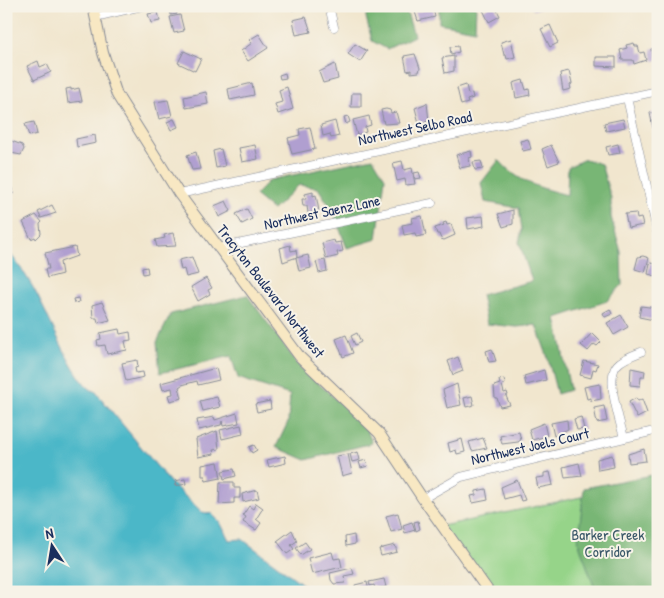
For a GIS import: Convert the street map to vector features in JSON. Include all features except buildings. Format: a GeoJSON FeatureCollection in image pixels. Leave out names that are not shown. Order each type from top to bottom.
{"type":"FeatureCollection","features":[{"type":"Feature","properties":{"kind":"main road","name":"Tracyton Boulevard Northwest"},"geometry":{"type":"LineString","coordinates":[[94,11],[103,54],[117,95],[179,194],[308,366],[332,386],[376,429],[422,499],[489,592]]}},
{"type":"Feature","properties":{"kind":"street"},"geometry":{"type":"LineString","coordinates":[[94,11],[142,6]]}},
{"type":"Feature","properties":{"kind":"street"},"geometry":{"type":"LineString","coordinates":[[329,6],[334,27]]}},
{"type":"Feature","properties":{"kind":"street","name":"Northwest Selbo Road"},"geometry":{"type":"LineString","coordinates":[[179,194],[658,92]]}},
{"type":"Feature","properties":{"kind":"street"},"geometry":{"type":"LineString","coordinates":[[627,98],[658,235]]}},
{"type":"Feature","properties":{"kind":"street","name":"Northwest Saenz Lane"},"geometry":{"type":"LineString","coordinates":[[218,248],[432,203]]}},
{"type":"Feature","properties":{"kind":"street"},"geometry":{"type":"LineString","coordinates":[[624,438],[612,385],[613,372],[617,364],[641,352]]}},
{"type":"Feature","properties":{"kind":"street","name":"Northwest Joels Court"},"geometry":{"type":"LineString","coordinates":[[422,499],[461,477],[650,432]]}},
{"type":"Feature","properties":{"kind":"green space"},"geometry":{"type":"Polygon","coordinates":[[[367,6],[405,6],[414,36],[387,49],[372,41],[366,17],[367,6]]]}},
{"type":"Feature","properties":{"kind":"green space"},"geometry":{"type":"Polygon","coordinates":[[[439,6],[476,6],[475,30],[439,23],[439,6]]]}},
{"type":"Feature","properties":{"kind":"green space"},"geometry":{"type":"Polygon","coordinates":[[[373,158],[385,178],[377,239],[347,248],[333,211],[318,188],[299,185],[273,210],[255,195],[270,180],[373,158]]]}},
{"type":"Feature","properties":{"kind":"green space"},"geometry":{"type":"Polygon","coordinates":[[[585,159],[601,164],[611,198],[611,217],[621,252],[622,285],[607,301],[556,318],[570,390],[557,394],[547,355],[536,325],[517,327],[487,324],[481,295],[532,281],[519,242],[522,230],[519,208],[485,202],[481,183],[499,160],[521,179],[538,187],[567,195],[568,167],[585,159]]]}},
{"type":"Feature","properties":{"kind":"green space"},"geometry":{"type":"Polygon","coordinates":[[[247,295],[301,368],[365,425],[372,443],[306,460],[276,447],[288,422],[290,395],[238,378],[231,356],[160,373],[157,342],[171,314],[247,295]]]}},
{"type":"Feature","properties":{"kind":"green space"},"geometry":{"type":"Polygon","coordinates":[[[658,474],[658,592],[596,592],[578,541],[584,488],[658,474]]]}},
{"type":"Feature","properties":{"kind":"green space","name":"Barker Creek Corridor"},"geometry":{"type":"Polygon","coordinates":[[[658,481],[658,592],[489,592],[442,526],[658,481]]]}},
{"type":"Feature","properties":{"kind":"water"},"geometry":{"type":"Polygon","coordinates":[[[6,248],[41,302],[71,364],[80,378],[88,387],[95,391],[169,481],[202,512],[212,514],[220,522],[229,540],[242,539],[313,592],[6,592],[6,248]]]}}]}
